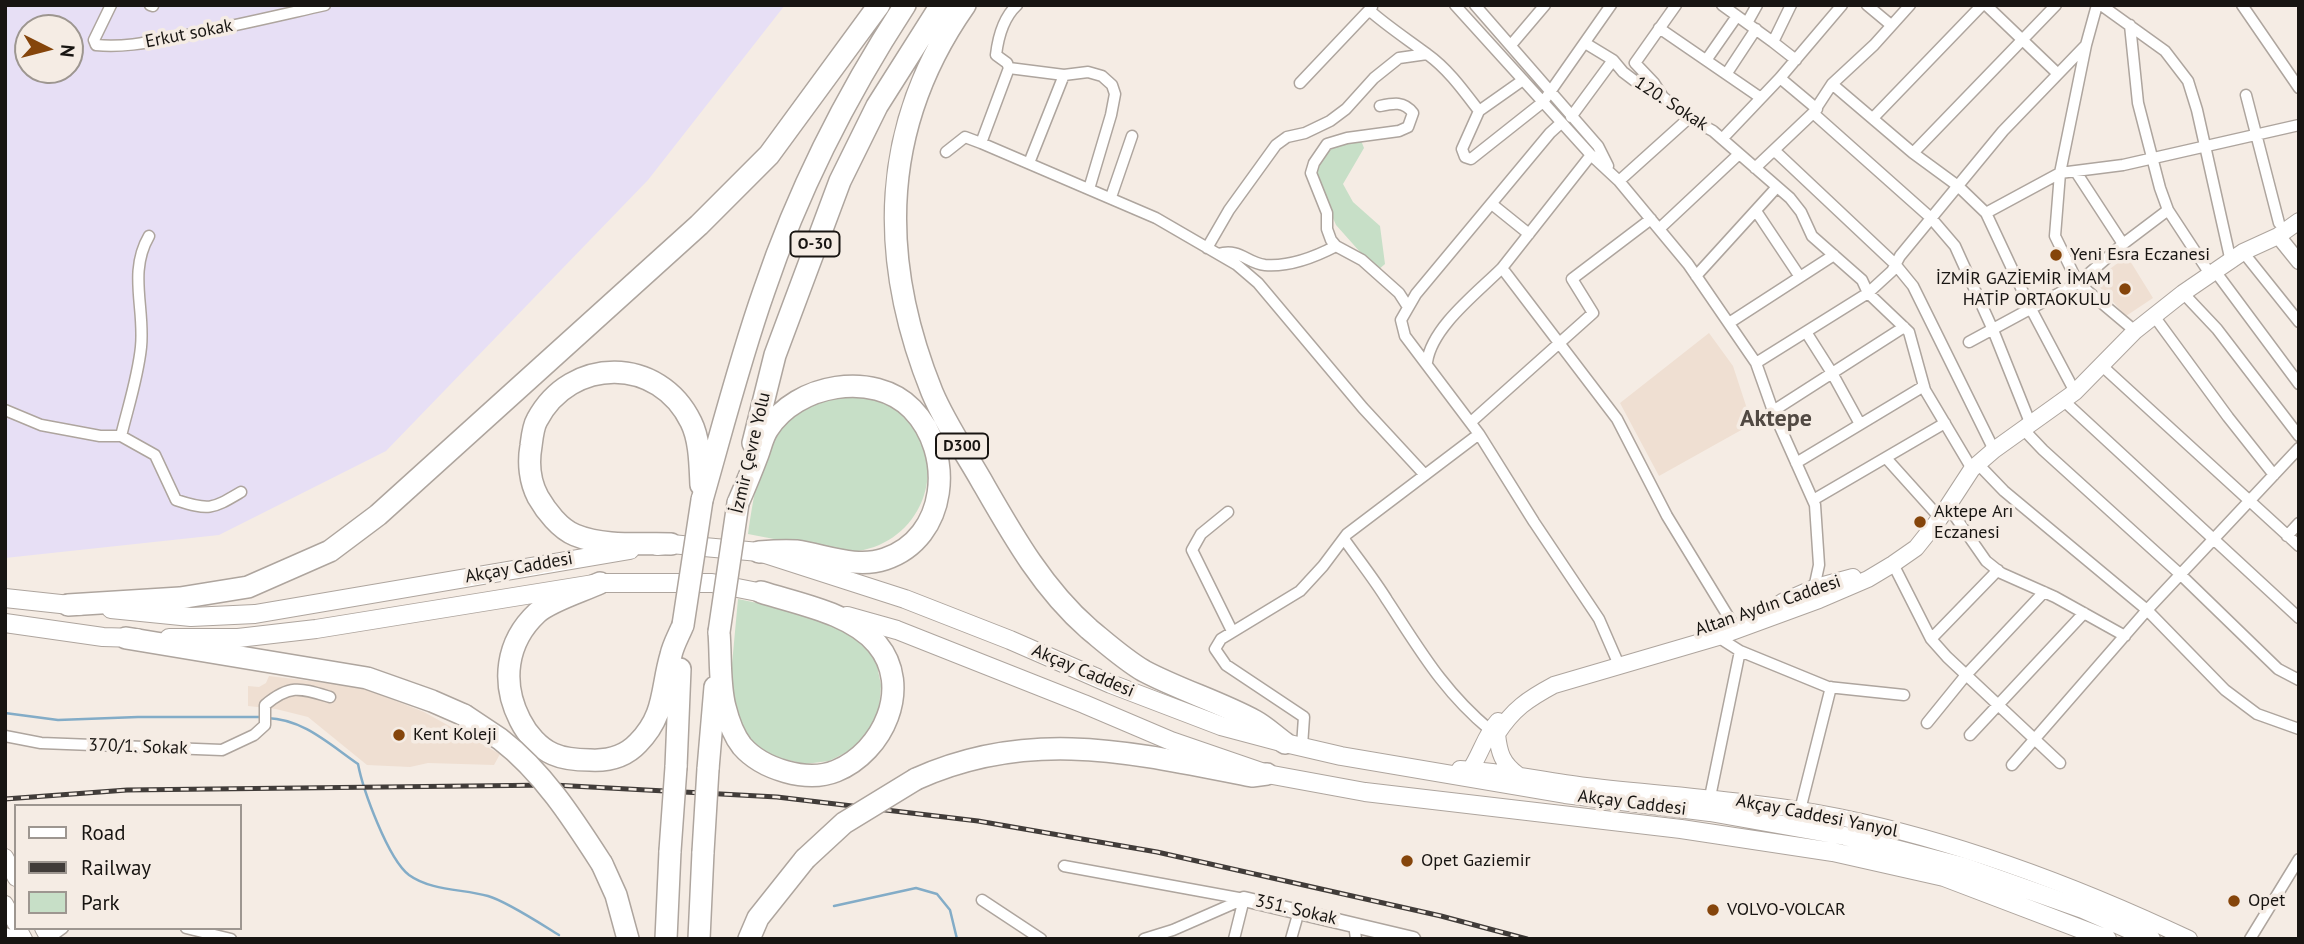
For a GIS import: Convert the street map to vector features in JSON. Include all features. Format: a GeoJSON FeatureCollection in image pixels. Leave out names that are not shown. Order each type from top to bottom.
{"type":"FeatureCollection","features":[{"type":"Feature","properties":{"kind":"highway"},"geometry":{"type":"LineString","coordinates":[[68,605],[180,598],[248,586],[330,551],[378,515],[699,225],[769,155],[879,5]]}},
{"type":"Feature","properties":{"kind":"highway","name":"İzmir Çevre Yolu"},"geometry":{"type":"LineString","coordinates":[[666,939],[683,625],[702,500],[764,289],[796,207],[852,91],[905,5]]}},
{"type":"Feature","properties":{"kind":"highway","name":"İzmir Çevre Yolu"},"geometry":{"type":"LineString","coordinates":[[699,939],[719,632],[738,503],[775,355],[840,181],[877,106],[941,5]]}},
{"type":"Feature","properties":{"kind":"highway","name":"D300"},"geometry":{"type":"LineString","coordinates":[[965,5],[925,75],[906,131],[895,185],[894,238],[900,283],[913,336],[933,394],[1036,573],[1088,629],[1143,670],[1257,722],[1293,745]]}},
{"type":"Feature","properties":{"kind":"highway"},"geometry":{"type":"LineString","coordinates":[[671,544],[605,542],[574,535],[547,512],[532,486],[529,454],[536,421],[555,394],[576,379],[623,372],[652,380],[673,396],[692,422],[699,452],[702,500]]}},
{"type":"Feature","properties":{"kind":"highway"},"geometry":{"type":"LineString","coordinates":[[738,503],[768,429],[789,406],[810,393],[828,388],[856,387],[898,399],[912,409],[921,421],[935,450],[940,466],[938,501],[914,542],[887,559],[869,563],[842,561],[794,551],[759,552]]}},
{"type":"Feature","properties":{"kind":"highway","name":"Akçay Caddesi"},"geometry":{"type":"LineString","coordinates":[[5,598],[191,617],[255,614],[582,556],[671,544],[759,552],[905,599],[1010,639],[1123,689],[1221,726],[1293,745],[1405,767],[1564,794],[1723,814],[1844,836],[1964,867],[2083,909],[2151,939]]}},
{"type":"Feature","properties":{"kind":"highway"},"geometry":{"type":"LineString","coordinates":[[600,583],[540,611],[514,644],[507,674],[510,700],[524,729],[553,754],[602,761],[617,758],[638,744],[660,711],[671,654],[683,625]]}},
{"type":"Feature","properties":{"kind":"highway","name":"Akçay Caddesi"},"geometry":{"type":"LineString","coordinates":[[5,623],[103,637],[238,638],[316,629],[600,583],[712,583],[761,592],[897,630],[1171,741],[1267,774],[1365,792],[1600,819],[1833,852],[1944,877],[2107,939]]}},
{"type":"Feature","properties":{"kind":"highway"},"geometry":{"type":"LineString","coordinates":[[719,632],[724,706],[742,745],[772,767],[788,772],[834,772],[862,754],[878,735],[891,709],[891,673],[886,656],[865,632],[846,621],[761,592]]}},
{"type":"Feature","properties":{"kind":"highway"},"geometry":{"type":"LineString","coordinates":[[126,638],[367,678],[423,697],[464,715],[501,741],[541,778],[570,815],[602,864],[616,895],[628,939]]}},
{"type":"Feature","properties":{"kind":"highway"},"geometry":{"type":"LineString","coordinates":[[748,939],[758,918],[805,859],[844,823],[934,771],[987,755],[1016,750],[1071,747],[1252,776],[1267,774]]}},
{"type":"Feature","properties":{"kind":"main road"},"geometry":{"type":"LineString","coordinates":[[2279,229],[2299,210]]}},
{"type":"Feature","properties":{"kind":"main road"},"geometry":{"type":"LineString","coordinates":[[1886,568],[1916,548],[1975,466],[2070,397],[2135,331],[2183,293],[2243,254],[2264,234],[2299,222]]}},
{"type":"Feature","properties":{"kind":"main road","name":"Altan Aydın Caddesi"},"geometry":{"type":"LineString","coordinates":[[1470,769],[1490,730],[1517,699],[1548,678],[1718,636],[1886,568]]}},
{"type":"Feature","properties":{"kind":"main road","name":"Altan Aydın Caddesi"},"geometry":{"type":"LineString","coordinates":[[1518,775],[1505,765],[1499,752],[1497,734],[1509,715],[1530,698],[1553,685],[1617,661],[1814,595]]}},
{"type":"Feature","properties":{"kind":"main road"},"geometry":{"type":"LineString","coordinates":[[1405,767],[1470,769]]}},
{"type":"Feature","properties":{"kind":"main road","name":"Akçay Caddesi Yanyol"},"geometry":{"type":"LineString","coordinates":[[1470,769],[1584,786],[1710,797],[1800,810],[1880,826],[2007,863],[2131,912],[2189,939]]}},
{"type":"Feature","properties":{"kind":"main road"},"geometry":{"type":"LineString","coordinates":[[5,857],[14,874]]}},
{"type":"Feature","properties":{"kind":"main road"},"geometry":{"type":"LineString","coordinates":[[5,903],[14,920]]}},
{"type":"Feature","properties":{"kind":"street","name":"Erkut sokak"},"geometry":{"type":"LineString","coordinates":[[111,5],[94,40],[96,45],[111,47],[161,40],[325,5]]}},
{"type":"Feature","properties":{"kind":"street"},"geometry":{"type":"LineString","coordinates":[[981,143],[1009,68],[1007,63],[996,55],[998,39],[1012,9],[1017,5]]}},
{"type":"Feature","properties":{"kind":"street"},"geometry":{"type":"LineString","coordinates":[[1455,5],[1543,103],[1598,146],[1611,171],[1696,276],[1756,363],[1773,411],[1815,505],[1819,565],[1814,595]]}},
{"type":"Feature","properties":{"kind":"street"},"geometry":{"type":"LineString","coordinates":[[1475,5],[1552,92],[1566,120],[1591,155],[1611,171]]}},
{"type":"Feature","properties":{"kind":"street"},"geometry":{"type":"LineString","coordinates":[[1511,45],[1545,5]]}},
{"type":"Feature","properties":{"kind":"street"},"geometry":{"type":"LineString","coordinates":[[1523,80],[1479,111],[1462,149],[1465,156],[1471,159],[1543,103],[1611,5]]}},
{"type":"Feature","properties":{"kind":"street"},"geometry":{"type":"LineString","coordinates":[[1663,97],[1635,63],[1676,5]]}},
{"type":"Feature","properties":{"kind":"street"},"geometry":{"type":"LineString","coordinates":[[1721,5],[1796,60]]}},
{"type":"Feature","properties":{"kind":"street"},"geometry":{"type":"LineString","coordinates":[[1727,73],[1751,26],[1757,5]]}},
{"type":"Feature","properties":{"kind":"street"},"geometry":{"type":"LineString","coordinates":[[1773,43],[1791,5]]}},
{"type":"Feature","properties":{"kind":"street"},"geometry":{"type":"LineString","coordinates":[[1722,139],[1780,78],[1842,5]]}},
{"type":"Feature","properties":{"kind":"street"},"geometry":{"type":"LineString","coordinates":[[1867,5],[1891,25]]}},
{"type":"Feature","properties":{"kind":"street"},"geometry":{"type":"LineString","coordinates":[[1755,168],[1815,111],[1832,84],[1874,45],[1910,5]]}},
{"type":"Feature","properties":{"kind":"street"},"geometry":{"type":"LineString","coordinates":[[1873,118],[1984,5],[2057,73]]}},
{"type":"Feature","properties":{"kind":"street"},"geometry":{"type":"LineString","coordinates":[[1913,153],[2056,5]]}},
{"type":"Feature","properties":{"kind":"street"},"geometry":{"type":"LineString","coordinates":[[2135,331],[2078,283],[2055,236],[2060,173],[2086,45],[2099,5],[2165,51],[2188,81],[2206,147],[2243,254],[2299,322]]}},
{"type":"Feature","properties":{"kind":"street"},"geometry":{"type":"LineString","coordinates":[[2242,5],[2299,88]]}},
{"type":"Feature","properties":{"kind":"street"},"geometry":{"type":"LineString","coordinates":[[1300,83],[1372,8],[1389,28],[1427,54],[1452,76],[1479,111]]}},
{"type":"Feature","properties":{"kind":"street"},"geometry":{"type":"LineString","coordinates":[[1707,59],[1737,16]]}},
{"type":"Feature","properties":{"kind":"street"},"geometry":{"type":"LineString","coordinates":[[2130,25],[2138,103],[2168,210],[2212,273],[2299,383]]}},
{"type":"Feature","properties":{"kind":"street"},"geometry":{"type":"LineString","coordinates":[[1659,28],[1761,98]]}},
{"type":"Feature","properties":{"kind":"street","name":"120. Sokak"},"geometry":{"type":"LineString","coordinates":[[1585,43],[1613,60],[1623,72],[1648,91],[1663,97],[1689,118],[1713,131],[1777,187],[1801,212],[1812,236],[1862,280],[1868,293],[1904,327]]}},
{"type":"Feature","properties":{"kind":"street"},"geometry":{"type":"LineString","coordinates":[[1756,363],[1868,293],[1892,271],[1931,218],[2003,131],[2086,45]]}},
{"type":"Feature","properties":{"kind":"street"},"geometry":{"type":"LineString","coordinates":[[1207,248],[1229,210],[1276,145],[1287,137],[1330,121],[1399,58],[1427,54]]}},
{"type":"Feature","properties":{"kind":"street"},"geometry":{"type":"LineString","coordinates":[[1613,60],[1566,120],[1550,133],[1493,205],[1452,251],[1401,320],[1405,335],[1471,422],[1599,619],[1617,661]]}},
{"type":"Feature","properties":{"kind":"street"},"geometry":{"type":"LineString","coordinates":[[1009,68],[1064,75],[1088,72],[1102,76],[1112,85],[1115,94],[1089,189]]}},
{"type":"Feature","properties":{"kind":"street"},"geometry":{"type":"LineString","coordinates":[[1029,163],[1064,75]]}},
{"type":"Feature","properties":{"kind":"street"},"geometry":{"type":"LineString","coordinates":[[1780,78],[1931,218],[1955,246],[1993,330],[2027,427],[2043,450],[2278,669],[2299,680]]}},
{"type":"Feature","properties":{"kind":"street"},"geometry":{"type":"LineString","coordinates":[[1832,84],[1913,153],[1958,186],[1986,213],[2070,397],[2299,618]]}},
{"type":"Feature","properties":{"kind":"street"},"geometry":{"type":"LineString","coordinates":[[2246,95],[2279,229],[2299,262]]}},
{"type":"Feature","properties":{"kind":"street"},"geometry":{"type":"LineString","coordinates":[[1380,106],[1399,103],[1409,107],[1413,113],[1408,127],[1327,144],[1314,163],[1311,173],[1327,213],[1327,229],[1331,240],[1336,246],[1362,260],[1399,293],[1408,307]]}},
{"type":"Feature","properties":{"kind":"street"},"geometry":{"type":"LineString","coordinates":[[1619,181],[1689,118]]}},
{"type":"Feature","properties":{"kind":"street"},"geometry":{"type":"LineString","coordinates":[[1986,213],[2060,173],[2152,159],[2299,125]]}},
{"type":"Feature","properties":{"kind":"street"},"geometry":{"type":"LineString","coordinates":[[1111,197],[1132,136]]}},
{"type":"Feature","properties":{"kind":"street"},"geometry":{"type":"LineString","coordinates":[[946,152],[965,137],[981,143],[1156,218],[1237,265],[1258,283],[1363,408],[1425,475]]}},
{"type":"Feature","properties":{"kind":"street"},"geometry":{"type":"LineString","coordinates":[[1775,151],[1895,264],[1913,286],[1994,450]]}},
{"type":"Feature","properties":{"kind":"street"},"geometry":{"type":"LineString","coordinates":[[1659,229],[1739,154]]}},
{"type":"Feature","properties":{"kind":"street"},"geometry":{"type":"LineString","coordinates":[[1427,362],[1429,348],[1441,330],[1502,268],[1591,155]]}},
{"type":"Feature","properties":{"kind":"street"},"geometry":{"type":"LineString","coordinates":[[2076,172],[2123,244]]}},
{"type":"Feature","properties":{"kind":"street"},"geometry":{"type":"LineString","coordinates":[[1696,276],[1777,187]]}},
{"type":"Feature","properties":{"kind":"street"},"geometry":{"type":"LineString","coordinates":[[1493,205],[1529,234]]}},
{"type":"Feature","properties":{"kind":"street"},"geometry":{"type":"LineString","coordinates":[[1969,342],[2078,283],[2168,210]]}},
{"type":"Feature","properties":{"kind":"street"},"geometry":{"type":"LineString","coordinates":[[1756,211],[1800,277]]}},
{"type":"Feature","properties":{"kind":"street"},"geometry":{"type":"LineString","coordinates":[[1471,422],[1593,313],[1572,279],[1651,219]]}},
{"type":"Feature","properties":{"kind":"street"},"geometry":{"type":"LineString","coordinates":[[121,436],[142,346],[138,290],[140,252],[149,236]]}},
{"type":"Feature","properties":{"kind":"street"},"geometry":{"type":"LineString","coordinates":[[1218,254],[1227,251],[1238,253],[1264,265],[1307,259],[1336,246]]}},
{"type":"Feature","properties":{"kind":"street"},"geometry":{"type":"LineString","coordinates":[[1729,323],[1834,255]]}},
{"type":"Feature","properties":{"kind":"street"},"geometry":{"type":"LineString","coordinates":[[1502,268],[1617,419],[1667,516],[1731,621]]}},
{"type":"Feature","properties":{"kind":"street"},"geometry":{"type":"LineString","coordinates":[[2183,293],[2217,329],[2299,436]]}},
{"type":"Feature","properties":{"kind":"street"},"geometry":{"type":"LineString","coordinates":[[2154,316],[2274,475]]}},
{"type":"Feature","properties":{"kind":"street"},"geometry":{"type":"LineString","coordinates":[[1773,411],[1904,327],[1909,332],[1924,386],[1945,423],[1975,466],[2147,610],[2225,690],[2257,714],[2299,729]]}},
{"type":"Feature","properties":{"kind":"street"},"geometry":{"type":"LineString","coordinates":[[1806,332],[1860,424]]}},
{"type":"Feature","properties":{"kind":"street"},"geometry":{"type":"LineString","coordinates":[[2101,365],[2299,546]]}},
{"type":"Feature","properties":{"kind":"street"},"geometry":{"type":"LineString","coordinates":[[1796,463],[1924,386]]}},
{"type":"Feature","properties":{"kind":"street"},"geometry":{"type":"LineString","coordinates":[[5,410],[41,425],[100,436],[121,436],[155,454],[176,499],[194,506],[213,508],[241,492]]}},
{"type":"Feature","properties":{"kind":"street"},"geometry":{"type":"LineString","coordinates":[[1813,500],[1945,423]]}},
{"type":"Feature","properties":{"kind":"street"},"geometry":{"type":"LineString","coordinates":[[1293,745],[1304,717],[1226,665],[1215,649],[1221,639],[1232,631],[1274,609],[1300,591],[1344,538],[1479,434]]}},
{"type":"Feature","properties":{"kind":"street"},"geometry":{"type":"LineString","coordinates":[[2012,765],[2147,610],[2299,448]]}},
{"type":"Feature","properties":{"kind":"street"},"geometry":{"type":"LineString","coordinates":[[1886,457],[1944,512],[1986,561],[1998,570],[2125,636]]}},
{"type":"Feature","properties":{"kind":"street"},"geometry":{"type":"LineString","coordinates":[[1228,512],[1201,534],[1192,550],[1232,631]]}},
{"type":"Feature","properties":{"kind":"street"},"geometry":{"type":"LineString","coordinates":[[2287,536],[2299,523]]}},
{"type":"Feature","properties":{"kind":"street"},"geometry":{"type":"LineString","coordinates":[[1344,538],[1433,671],[1469,713],[1490,730]]}},
{"type":"Feature","properties":{"kind":"street"},"geometry":{"type":"LineString","coordinates":[[1819,565],[1832,588]]}},
{"type":"Feature","properties":{"kind":"street"},"geometry":{"type":"LineString","coordinates":[[1886,568],[1931,639],[2060,763]]}},
{"type":"Feature","properties":{"kind":"street"},"geometry":{"type":"LineString","coordinates":[[1931,639],[1998,570]]}},
{"type":"Feature","properties":{"kind":"street"},"geometry":{"type":"LineString","coordinates":[[1927,723],[1966,675],[2044,592]]}},
{"type":"Feature","properties":{"kind":"street"},"geometry":{"type":"LineString","coordinates":[[1970,735],[2084,613]]}},
{"type":"Feature","properties":{"kind":"street"},"geometry":{"type":"LineString","coordinates":[[1718,636],[1740,651],[1784,671],[1831,687],[1904,695]]}},
{"type":"Feature","properties":{"kind":"street"},"geometry":{"type":"LineString","coordinates":[[1710,797],[1740,651]]}},
{"type":"Feature","properties":{"kind":"street"},"geometry":{"type":"LineString","coordinates":[[1800,810],[1831,687]]}},
{"type":"Feature","properties":{"kind":"street","name":"370/1. Sokak"},"geometry":{"type":"LineString","coordinates":[[5,736],[64,745],[222,750],[254,735],[265,725],[265,705],[281,692],[296,689],[330,697]]}},
{"type":"Feature","properties":{"kind":"street"},"geometry":{"type":"LineString","coordinates":[[2250,939],[2299,859]]}},
{"type":"Feature","properties":{"kind":"street"},"geometry":{"type":"LineString","coordinates":[[1064,866],[1244,898],[1234,939]]}},
{"type":"Feature","properties":{"kind":"street","name":"351. Sokak"},"geometry":{"type":"LineString","coordinates":[[1144,939],[1172,935],[1244,898],[1299,911],[1355,931],[1413,939]]}},
{"type":"Feature","properties":{"kind":"street"},"geometry":{"type":"LineString","coordinates":[[982,900],[1041,939]]}},
{"type":"Feature","properties":{"kind":"street"},"geometry":{"type":"LineString","coordinates":[[1292,939],[1299,911]]}},
{"type":"Feature","properties":{"kind":"street"},"geometry":{"type":"LineString","coordinates":[[194,930],[231,939]]}},
{"type":"Feature","properties":{"kind":"street"},"geometry":{"type":"LineString","coordinates":[[5,935],[16,939]]}},
{"type":"Feature","properties":{"kind":"shaded area"},"geometry":{"type":"Polygon","coordinates":[[[5,5],[785,5],[648,180],[386,451],[219,535],[5,558],[5,5]]]}},
{"type":"Feature","properties":{"kind":"shaded area","name":"İZMİR GAZİEMİR İMAM HATİP ORTAOKULU"},"geometry":{"type":"Polygon","coordinates":[[[2127,256],[2153,298],[2126,316],[2094,281],[2127,256]]]}},
{"type":"Feature","properties":{"kind":"shaded area"},"geometry":{"type":"Polygon","coordinates":[[[1709,333],[1733,366],[1752,424],[1659,476],[1620,403],[1709,333]]]}},
{"type":"Feature","properties":{"kind":"shaded area","name":"Kent Koleji"},"geometry":{"type":"Polygon","coordinates":[[[269,676],[360,687],[424,712],[500,754],[494,765],[367,765],[308,717],[248,706],[248,686],[259,687],[266,683],[269,676]]]}},
{"type":"Feature","properties":{"kind":"green space"},"geometry":{"type":"Polygon","coordinates":[[[1360,138],[1364,148],[1343,184],[1353,202],[1380,226],[1385,264],[1377,271],[1336,225],[1313,172],[1329,146],[1360,138]]]}},
{"type":"Feature","properties":{"kind":"green space"},"geometry":{"type":"Polygon","coordinates":[[[830,394],[878,397],[891,403],[911,422],[922,442],[927,462],[927,482],[922,502],[912,519],[897,534],[879,545],[854,551],[748,534],[758,480],[770,446],[790,417],[808,403],[830,394]]]}},
{"type":"Feature","properties":{"kind":"green space"},"geometry":{"type":"Polygon","coordinates":[[[738,599],[820,616],[863,640],[876,661],[881,685],[879,710],[868,733],[851,750],[829,761],[805,764],[771,756],[753,743],[745,733],[736,718],[730,686],[738,599]]]}},
{"type":"Feature","properties":{"kind":"waterway"},"geometry":{"type":"LineString","coordinates":[[5,713],[58,720],[260,717]]}},
{"type":"Feature","properties":{"kind":"waterway"},"geometry":{"type":"LineString","coordinates":[[267,718],[280,719],[304,728],[358,764],[365,790],[385,840],[409,875],[437,887],[495,899],[559,935]]}},
{"type":"Feature","properties":{"kind":"waterway"},"geometry":{"type":"LineString","coordinates":[[834,906],[916,888],[937,894],[950,910],[957,939]]}},
{"type":"Feature","properties":{"kind":"railway"},"geometry":{"type":"LineString","coordinates":[[5,799],[127,790],[553,785],[777,797],[978,821],[1157,852],[1441,916],[1527,939]]}},
{"type":"Feature","properties":{"kind":"place","name":"Yeni Esra Eczanesi"},"geometry":{"type":"Point","coordinates":[2056,255]}},
{"type":"Feature","properties":{"kind":"place","name":"İZMİR GAZİEMİR İMAM HATİP ORTAOKULU"},"geometry":{"type":"Point","coordinates":[2125,289]}},
{"type":"Feature","properties":{"kind":"place","name":"Aktepe Arı Eczanesi"},"geometry":{"type":"Point","coordinates":[1920,522]}},
{"type":"Feature","properties":{"kind":"place","name":"Kent Koleji"},"geometry":{"type":"Point","coordinates":[399,735]}},
{"type":"Feature","properties":{"kind":"place","name":"Opet Gaziemir"},"geometry":{"type":"Point","coordinates":[1407,861]}},
{"type":"Feature","properties":{"kind":"place","name":"Opet"},"geometry":{"type":"Point","coordinates":[2234,901]}},
{"type":"Feature","properties":{"kind":"place","name":"VOLVO-VOLCAR"},"geometry":{"type":"Point","coordinates":[1713,910]}},
{"type":"Feature","properties":{"kind":"district","name":"Aktepe"},"geometry":{"type":"Point","coordinates":[1776,419]}}]}
